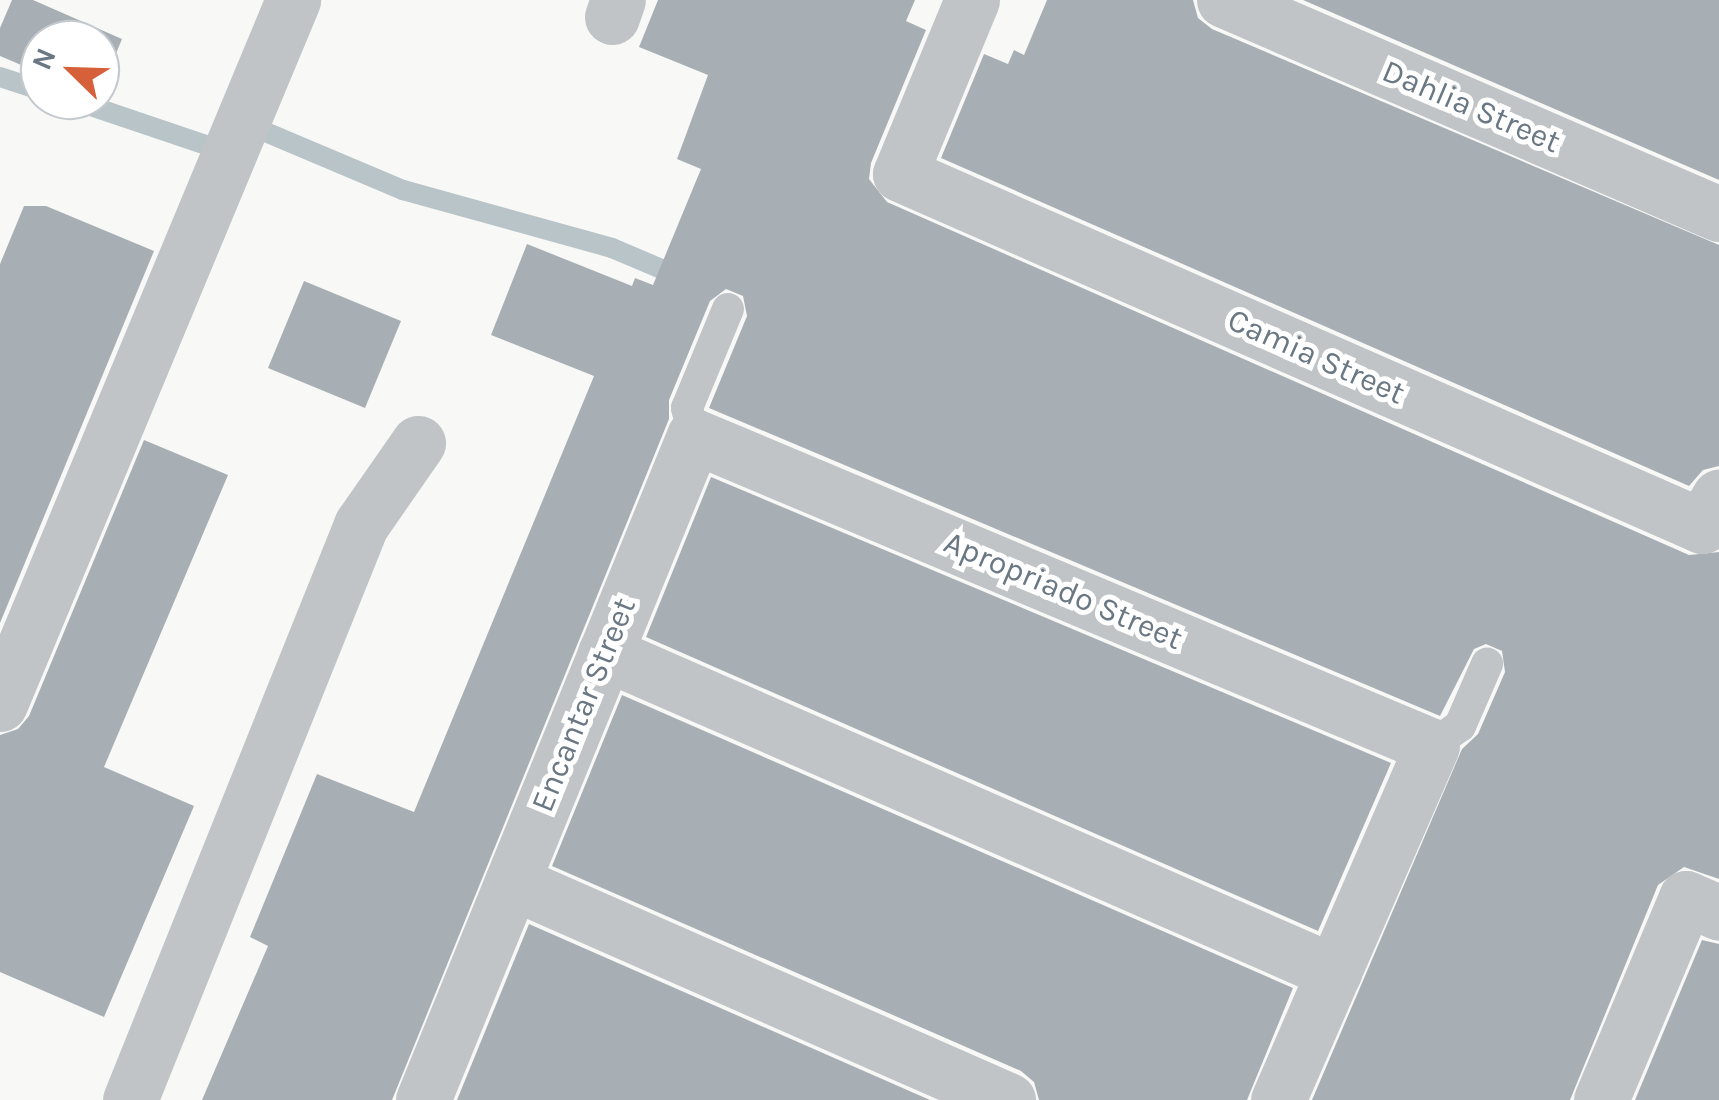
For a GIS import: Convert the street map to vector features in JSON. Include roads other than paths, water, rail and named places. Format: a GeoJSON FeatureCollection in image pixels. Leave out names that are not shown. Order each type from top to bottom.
{"type":"FeatureCollection","features":[{"type":"Feature","properties":{"kind":"street"},"geometry":{"type":"LineString","coordinates":[[0,704],[293,0]]}},
{"type":"Feature","properties":{"kind":"street","name":"Camia Street"},"geometry":{"type":"LineString","coordinates":[[972,0],[900,174],[1702,526],[1719,497]]}},
{"type":"Feature","properties":{"kind":"street","name":"Dahlia Street"},"geometry":{"type":"LineString","coordinates":[[1224,0],[1719,214]]}},
{"type":"Feature","properties":{"kind":"street","name":"Encantar Street"},"geometry":{"type":"LineString","coordinates":[[423,1100],[694,436]]}},
{"type":"Feature","properties":{"kind":"street","name":"Apropriado Street"},"geometry":{"type":"LineString","coordinates":[[694,436],[1432,746]]}},
{"type":"Feature","properties":{"kind":"street"},"geometry":{"type":"LineString","coordinates":[[130,1100],[361,525],[418,442]]}},
{"type":"Feature","properties":{"kind":"street"},"geometry":{"type":"LineString","coordinates":[[605,653],[1334,972]]}},
{"type":"Feature","properties":{"kind":"street"},"geometry":{"type":"LineString","coordinates":[[1278,1100],[1432,746]]}},
{"type":"Feature","properties":{"kind":"street"},"geometry":{"type":"LineString","coordinates":[[512,882],[1008,1100]]}},
{"type":"Feature","properties":{"kind":"street"},"geometry":{"type":"LineString","coordinates":[[1601,1100],[1686,898],[1719,913]]}},
{"type":"Feature","properties":{"kind":"lane","name":"Encantar Street"},"geometry":{"type":"LineString","coordinates":[[694,436],[686,408],[728,309]]}},
{"type":"Feature","properties":{"kind":"lane"},"geometry":{"type":"LineString","coordinates":[[1432,746],[1460,726],[1487,664]]}},
{"type":"Feature","properties":{"kind":"waterway"},"geometry":{"type":"LineString","coordinates":[[0,77],[20,84]]}},
{"type":"Feature","properties":{"kind":"waterway"},"geometry":{"type":"LineString","coordinates":[[120,116],[206,145]]}},
{"type":"Feature","properties":{"kind":"waterway"},"geometry":{"type":"LineString","coordinates":[[256,128],[403,190],[612,248],[685,279]]}}]}
